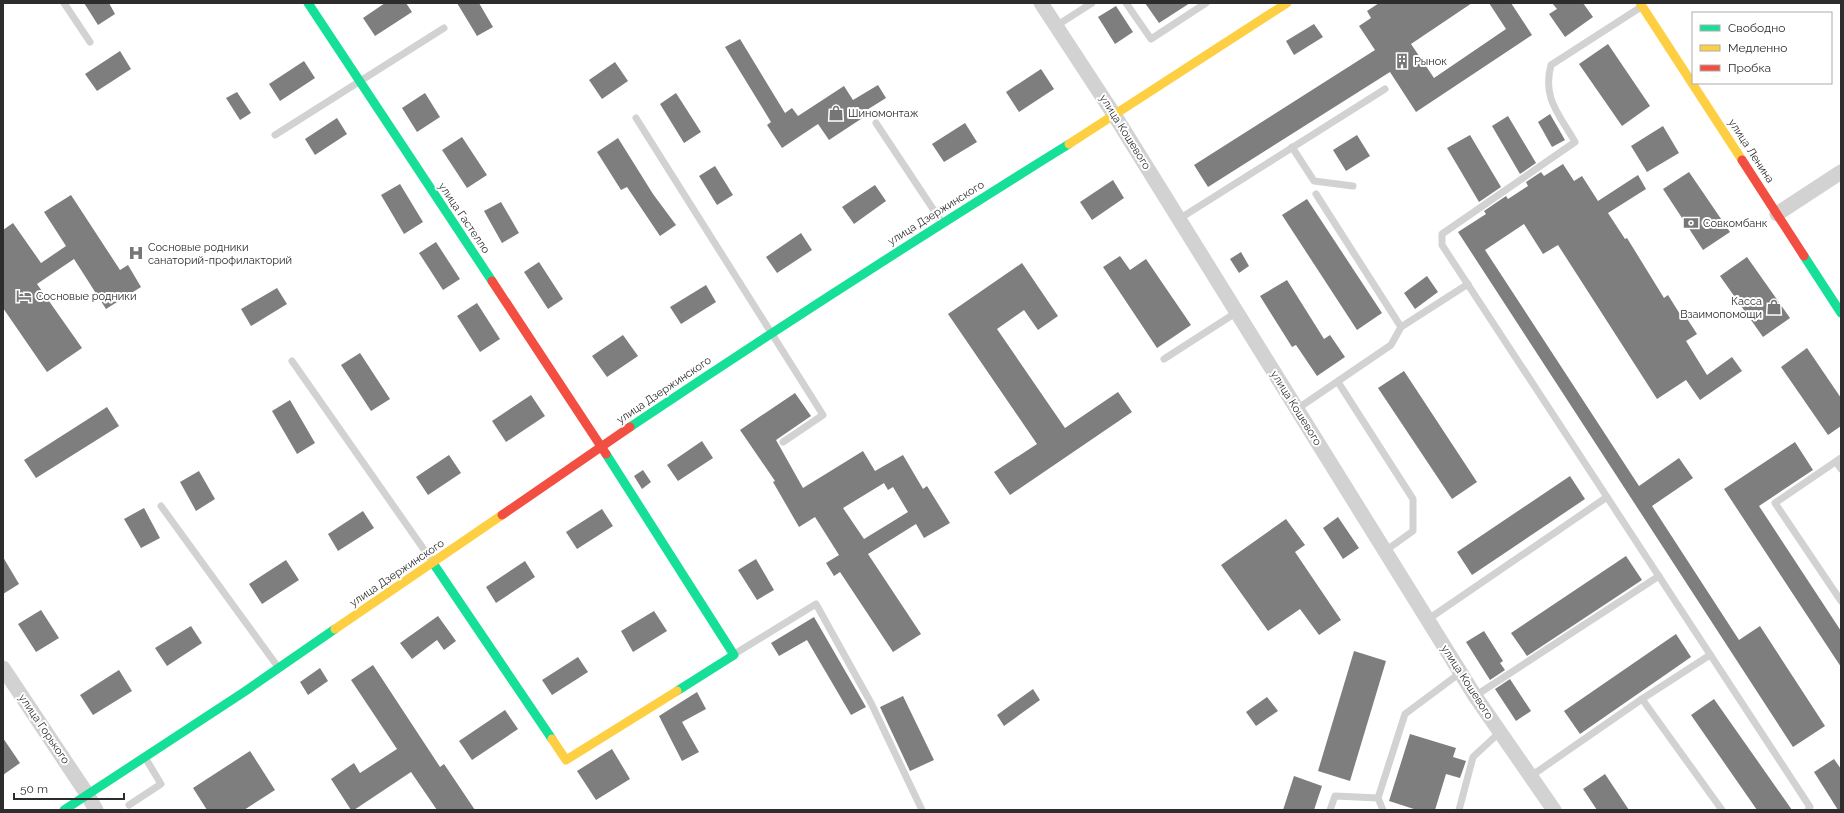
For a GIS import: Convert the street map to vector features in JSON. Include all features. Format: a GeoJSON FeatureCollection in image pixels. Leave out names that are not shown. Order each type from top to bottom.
{"type":"FeatureCollection","features":[{"type":"Feature","properties":{"kind":"street","name":"улица Гастелло"},"geometry":{"type":"LineString","coordinates":[[308,3],[601,447],[734,655]]}},
{"type":"Feature","properties":{"kind":"street","name":"улица Кошевого"},"geometry":{"type":"LineString","coordinates":[[1041,3],[1115,116],[1460,673],[1554,810]]}},
{"type":"Feature","properties":{"kind":"street","name":"улица Дзержинского"},"geometry":{"type":"LineString","coordinates":[[64,810],[433,563],[601,447],[772,332],[942,223],[1115,116],[1287,3]]}},
{"type":"Feature","properties":{"kind":"street","name":"улица Ленина"},"geometry":{"type":"LineString","coordinates":[[1642,5],[1692,82]]}},
{"type":"Feature","properties":{"kind":"street","name":"улица Ленина"},"geometry":{"type":"LineString","coordinates":[[1693,84],[1841,313]]}},
{"type":"Feature","properties":{"kind":"street"},"geometry":{"type":"LineString","coordinates":[[1777,214],[1841,172]]}},
{"type":"Feature","properties":{"kind":"street"},"geometry":{"type":"LineString","coordinates":[[433,563],[566,760],[734,655]]}},
{"type":"Feature","properties":{"kind":"street","name":"улица Горького"},"geometry":{"type":"LineString","coordinates":[[3,668],[87,794],[96,810]]}},
{"type":"Feature","properties":{"kind":"lane"},"geometry":{"type":"LineString","coordinates":[[64,3],[90,42]]}},
{"type":"Feature","properties":{"kind":"lane"},"geometry":{"type":"LineString","coordinates":[[1056,26],[1092,3]]}},
{"type":"Feature","properties":{"kind":"lane"},"geometry":{"type":"LineString","coordinates":[[1126,3],[1151,39],[1206,3]]}},
{"type":"Feature","properties":{"kind":"lane"},"geometry":{"type":"LineString","coordinates":[[1642,5],[1550,65],[1547,79],[1550,99],[1575,142],[1442,234],[1442,245],[1810,807],[1808,810]]}},
{"type":"Feature","properties":{"kind":"lane"},"geometry":{"type":"LineString","coordinates":[[275,135],[444,28]]}},
{"type":"Feature","properties":{"kind":"lane"},"geometry":{"type":"LineString","coordinates":[[1179,219],[1385,89]]}},
{"type":"Feature","properties":{"kind":"lane"},"geometry":{"type":"LineString","coordinates":[[636,118],[823,414],[783,442]]}},
{"type":"Feature","properties":{"kind":"lane"},"geometry":{"type":"LineString","coordinates":[[876,123],[942,223]]}},
{"type":"Feature","properties":{"kind":"lane"},"geometry":{"type":"LineString","coordinates":[[1292,147],[1314,182],[1353,186]]}},
{"type":"Feature","properties":{"kind":"lane"},"geometry":{"type":"LineString","coordinates":[[1316,194],[1400,327]]}},
{"type":"Feature","properties":{"kind":"lane"},"geometry":{"type":"LineString","coordinates":[[1296,409],[1391,345],[1400,327],[1468,284]]}},
{"type":"Feature","properties":{"kind":"lane"},"geometry":{"type":"LineString","coordinates":[[1164,360],[1237,312]]}},
{"type":"Feature","properties":{"kind":"lane"},"geometry":{"type":"LineString","coordinates":[[292,361],[433,563]]}},
{"type":"Feature","properties":{"kind":"lane"},"geometry":{"type":"LineString","coordinates":[[1338,382],[1413,499],[1413,531],[1385,551]]}},
{"type":"Feature","properties":{"kind":"lane"},"geometry":{"type":"LineString","coordinates":[[1841,469],[1839,460],[1775,503],[1841,601]]}},
{"type":"Feature","properties":{"kind":"lane"},"geometry":{"type":"LineString","coordinates":[[1427,620],[1607,497]]}},
{"type":"Feature","properties":{"kind":"lane"},"geometry":{"type":"LineString","coordinates":[[161,506],[278,667]]}},
{"type":"Feature","properties":{"kind":"lane"},"geometry":{"type":"LineString","coordinates":[[1475,696],[1659,576]]}},
{"type":"Feature","properties":{"kind":"lane"},"geometry":{"type":"LineString","coordinates":[[734,655],[816,604],[871,703],[922,810]]}},
{"type":"Feature","properties":{"kind":"lane"},"geometry":{"type":"LineString","coordinates":[[1531,776],[1710,655]]}},
{"type":"Feature","properties":{"kind":"lane"},"geometry":{"type":"LineString","coordinates":[[1383,810],[1378,798],[1405,714],[1460,673]]}},
{"type":"Feature","properties":{"kind":"lane"},"geometry":{"type":"LineString","coordinates":[[1642,700],[1722,810]]}},
{"type":"Feature","properties":{"kind":"lane"},"geometry":{"type":"LineString","coordinates":[[1459,810],[1473,756],[1500,732]]}},
{"type":"Feature","properties":{"kind":"lane"},"geometry":{"type":"LineString","coordinates":[[129,805],[160,784],[145,757]]}},
{"type":"Feature","properties":{"kind":"lane"},"geometry":{"type":"LineString","coordinates":[[1330,810],[1335,796],[1378,798]]}},
{"type":"Feature","properties":{"kind":"building"},"geometry":{"type":"Polygon","coordinates":[[[84,3],[109,3],[115,14],[98,25],[84,3]]]}},
{"type":"Feature","properties":{"kind":"building"},"geometry":{"type":"Polygon","coordinates":[[[385,3],[406,3],[412,12],[375,36],[363,18],[385,3]]]}},
{"type":"Feature","properties":{"kind":"building"},"geometry":{"type":"Polygon","coordinates":[[[457,3],[479,3],[493,27],[477,36],[457,3]]]}},
{"type":"Feature","properties":{"kind":"building"},"geometry":{"type":"Polygon","coordinates":[[[1145,3],[1190,3],[1159,23],[1145,3]]]}},
{"type":"Feature","properties":{"kind":"building"},"geometry":{"type":"Polygon","coordinates":[[[1379,3],[1472,3],[1411,44],[1434,78],[1506,29],[1489,3],[1511,3],[1532,35],[1416,112],[1390,72],[1208,187],[1194,165],[1375,50],[1359,26],[1371,18],[1367,11],[1379,3]]]}},
{"type":"Feature","properties":{"kind":"building"},"geometry":{"type":"Polygon","coordinates":[[[1552,3],[1583,3],[1593,17],[1565,37],[1549,14],[1557,9],[1552,3]]]}},
{"type":"Feature","properties":{"kind":"building"},"geometry":{"type":"Polygon","coordinates":[[[1116,6],[1133,32],[1115,44],[1098,17],[1116,6]]]}},
{"type":"Feature","properties":{"kind":"building"},"geometry":{"type":"Polygon","coordinates":[[[1314,24],[1323,37],[1294,55],[1286,41],[1314,24]]]}},
{"type":"Feature","properties":{"kind":"building"},"geometry":{"type":"Polygon","coordinates":[[[740,39],[785,113],[792,108],[798,116],[844,86],[853,100],[878,85],[886,98],[862,113],[864,117],[829,140],[818,124],[782,148],[767,125],[771,122],[725,47],[740,39]]]}},
{"type":"Feature","properties":{"kind":"building"},"geometry":{"type":"Polygon","coordinates":[[[1608,44],[1650,106],[1622,126],[1579,64],[1608,44]]]}},
{"type":"Feature","properties":{"kind":"building"},"geometry":{"type":"Polygon","coordinates":[[[120,51],[131,69],[97,91],[85,74],[120,51]]]}},
{"type":"Feature","properties":{"kind":"building"},"geometry":{"type":"Polygon","coordinates":[[[304,61],[315,78],[280,101],[269,84],[304,61]]]}},
{"type":"Feature","properties":{"kind":"building"},"geometry":{"type":"Polygon","coordinates":[[[615,62],[628,81],[602,99],[589,80],[615,62]]]}},
{"type":"Feature","properties":{"kind":"building"},"geometry":{"type":"Polygon","coordinates":[[[1041,69],[1054,89],[1019,112],[1006,92],[1041,69]]]}},
{"type":"Feature","properties":{"kind":"building"},"geometry":{"type":"Polygon","coordinates":[[[237,92],[251,113],[240,120],[226,98],[237,92]]]}},
{"type":"Feature","properties":{"kind":"building"},"geometry":{"type":"Polygon","coordinates":[[[425,93],[440,117],[417,132],[402,108],[425,93]]]}},
{"type":"Feature","properties":{"kind":"building"},"geometry":{"type":"Polygon","coordinates":[[[676,93],[701,132],[684,143],[660,104],[676,93]]]}},
{"type":"Feature","properties":{"kind":"building"},"geometry":{"type":"Polygon","coordinates":[[[1550,114],[1565,140],[1552,147],[1538,122],[1550,114]]]}},
{"type":"Feature","properties":{"kind":"building"},"geometry":{"type":"Polygon","coordinates":[[[1508,116],[1536,163],[1520,174],[1492,126],[1508,116]]]}},
{"type":"Feature","properties":{"kind":"building"},"geometry":{"type":"Polygon","coordinates":[[[337,118],[347,134],[315,155],[305,139],[337,118]]]}},
{"type":"Feature","properties":{"kind":"building"},"geometry":{"type":"Polygon","coordinates":[[[965,123],[977,142],[944,162],[932,144],[965,123]]]}},
{"type":"Feature","properties":{"kind":"building"},"geometry":{"type":"Polygon","coordinates":[[[1663,126],[1679,153],[1647,172],[1631,146],[1663,126]]]}},
{"type":"Feature","properties":{"kind":"building"},"geometry":{"type":"Polygon","coordinates":[[[1357,135],[1370,156],[1346,171],[1333,150],[1357,135]]]}},
{"type":"Feature","properties":{"kind":"building"},"geometry":{"type":"Polygon","coordinates":[[[1470,135],[1501,187],[1479,202],[1447,148],[1470,135]]]}},
{"type":"Feature","properties":{"kind":"building"},"geometry":{"type":"Polygon","coordinates":[[[462,137],[487,175],[467,188],[442,150],[462,137]]]}},
{"type":"Feature","properties":{"kind":"building"},"geometry":{"type":"Polygon","coordinates":[[[618,138],[653,194],[676,225],[660,236],[627,187],[621,190],[597,152],[618,138]]]}},
{"type":"Feature","properties":{"kind":"building"},"geometry":{"type":"Polygon","coordinates":[[[1563,164],[1574,181],[1582,176],[1598,201],[1638,175],[1646,189],[1608,213],[1625,239],[1627,238],[1664,298],[1668,295],[1683,319],[1686,317],[1697,334],[1686,341],[1707,375],[1732,357],[1742,371],[1700,400],[1686,380],[1657,399],[1558,245],[1543,254],[1524,224],[1485,250],[1639,486],[1679,458],[1693,478],[1652,506],[1739,640],[1760,626],[1825,726],[1793,747],[1458,232],[1486,214],[1484,211],[1506,196],[1508,199],[1528,186],[1526,182],[1541,172],[1544,176],[1563,164]]]}},
{"type":"Feature","properties":{"kind":"building"},"geometry":{"type":"Polygon","coordinates":[[[715,166],[733,195],[717,205],[699,176],[715,166]]]}},
{"type":"Feature","properties":{"kind":"building"},"geometry":{"type":"Polygon","coordinates":[[[1689,172],[1730,232],[1703,250],[1663,189],[1689,172]]]}},
{"type":"Feature","properties":{"kind":"building"},"geometry":{"type":"Polygon","coordinates":[[[1113,180],[1124,198],[1092,220],[1080,202],[1113,180]]]}},
{"type":"Feature","properties":{"kind":"building"},"geometry":{"type":"Polygon","coordinates":[[[400,184],[423,222],[404,234],[381,195],[400,184]]]}},
{"type":"Feature","properties":{"kind":"building"},"geometry":{"type":"Polygon","coordinates":[[[875,185],[886,201],[854,224],[842,207],[875,185]]]}},
{"type":"Feature","properties":{"kind":"building"},"geometry":{"type":"Polygon","coordinates":[[[71,195],[120,270],[128,265],[141,287],[106,309],[74,259],[37,284],[82,348],[47,372],[3,308],[3,230],[13,223],[41,263],[66,246],[44,212],[71,195]]]}},
{"type":"Feature","properties":{"kind":"building"},"geometry":{"type":"Polygon","coordinates":[[[1307,199],[1382,313],[1357,330],[1282,215],[1307,199]]]}},
{"type":"Feature","properties":{"kind":"building"},"geometry":{"type":"Polygon","coordinates":[[[501,202],[519,233],[502,243],[484,211],[501,202]]]}},
{"type":"Feature","properties":{"kind":"building"},"geometry":{"type":"Polygon","coordinates":[[[801,233],[812,250],[777,273],[766,257],[801,233]]]}},
{"type":"Feature","properties":{"kind":"building"},"geometry":{"type":"Polygon","coordinates":[[[436,242],[460,279],[443,290],[419,253],[436,242]]]}},
{"type":"Feature","properties":{"kind":"building"},"geometry":{"type":"Polygon","coordinates":[[[1241,252],[1249,266],[1239,273],[1230,259],[1241,252]]]}},
{"type":"Feature","properties":{"kind":"building"},"geometry":{"type":"Polygon","coordinates":[[[1120,256],[1130,270],[1146,259],[1191,325],[1157,348],[1103,267],[1120,256]]]}},
{"type":"Feature","properties":{"kind":"building"},"geometry":{"type":"Polygon","coordinates":[[[1747,257],[1790,318],[1763,337],[1720,276],[1747,257]]]}},
{"type":"Feature","properties":{"kind":"building"},"geometry":{"type":"Polygon","coordinates":[[[539,262],[563,299],[548,309],[524,272],[539,262]]]}},
{"type":"Feature","properties":{"kind":"building"},"geometry":{"type":"Polygon","coordinates":[[[1022,263],[1058,316],[1038,330],[1024,310],[997,329],[1065,428],[1118,392],[1132,412],[1010,495],[994,472],[1037,444],[948,314],[1022,263]]]}},
{"type":"Feature","properties":{"kind":"building"},"geometry":{"type":"Polygon","coordinates":[[[1427,276],[1438,292],[1415,309],[1404,293],[1427,276]]]}},
{"type":"Feature","properties":{"kind":"building"},"geometry":{"type":"Polygon","coordinates":[[[1287,280],[1324,339],[1330,335],[1345,357],[1317,376],[1296,345],[1292,347],[1260,296],[1287,280]]]}},
{"type":"Feature","properties":{"kind":"building"},"geometry":{"type":"Polygon","coordinates":[[[706,285],[716,302],[681,324],[670,307],[706,285]]]}},
{"type":"Feature","properties":{"kind":"building"},"geometry":{"type":"Polygon","coordinates":[[[277,288],[287,304],[251,326],[241,309],[277,288]]]}},
{"type":"Feature","properties":{"kind":"building"},"geometry":{"type":"Polygon","coordinates":[[[477,303],[500,339],[480,352],[457,316],[477,303]]]}},
{"type":"Feature","properties":{"kind":"building"},"geometry":{"type":"Polygon","coordinates":[[[623,335],[638,356],[607,377],[592,356],[623,335]]]}},
{"type":"Feature","properties":{"kind":"building"},"geometry":{"type":"Polygon","coordinates":[[[1807,348],[1841,398],[1841,426],[1828,435],[1781,367],[1807,348]]]}},
{"type":"Feature","properties":{"kind":"building"},"geometry":{"type":"Polygon","coordinates":[[[360,353],[390,399],[371,411],[341,365],[360,353]]]}},
{"type":"Feature","properties":{"kind":"building"},"geometry":{"type":"Polygon","coordinates":[[[1404,371],[1477,482],[1452,499],[1378,388],[1404,371]]]}},
{"type":"Feature","properties":{"kind":"building"},"geometry":{"type":"Polygon","coordinates":[[[795,393],[811,416],[776,440],[803,488],[863,451],[875,471],[903,455],[923,489],[927,486],[950,523],[924,538],[916,524],[868,554],[921,634],[893,652],[840,572],[834,576],[826,563],[839,555],[815,517],[799,527],[773,482],[775,481],[740,430],[795,393]],[[884,483],[843,508],[864,539],[908,512],[893,487],[888,490],[884,483]]]}},
{"type":"Feature","properties":{"kind":"building"},"geometry":{"type":"Polygon","coordinates":[[[531,395],[545,416],[506,442],[492,421],[531,395]]]}},
{"type":"Feature","properties":{"kind":"building"},"geometry":{"type":"Polygon","coordinates":[[[290,400],[315,443],[297,454],[272,411],[290,400]]]}},
{"type":"Feature","properties":{"kind":"building"},"geometry":{"type":"Polygon","coordinates":[[[107,407],[119,426],[36,478],[24,460],[107,407]]]}},
{"type":"Feature","properties":{"kind":"building"},"geometry":{"type":"Polygon","coordinates":[[[702,441],[713,458],[678,481],[667,465],[702,441]]]}},
{"type":"Feature","properties":{"kind":"building"},"geometry":{"type":"Polygon","coordinates":[[[1795,442],[1813,470],[1759,506],[1841,631],[1841,667],[1724,489],[1795,442]]]}},
{"type":"Feature","properties":{"kind":"building"},"geometry":{"type":"Polygon","coordinates":[[[449,455],[461,473],[428,495],[416,477],[449,455]]]}},
{"type":"Feature","properties":{"kind":"building"},"geometry":{"type":"Polygon","coordinates":[[[643,470],[651,482],[642,489],[634,476],[643,470]]]}},
{"type":"Feature","properties":{"kind":"building"},"geometry":{"type":"Polygon","coordinates":[[[199,471],[215,499],[196,511],[180,482],[199,471]]]}},
{"type":"Feature","properties":{"kind":"building"},"geometry":{"type":"Polygon","coordinates":[[[1570,476],[1585,499],[1472,575],[1457,552],[1570,476]]]}},
{"type":"Feature","properties":{"kind":"building"},"geometry":{"type":"Polygon","coordinates":[[[144,508],[160,538],[141,548],[124,519],[144,508]]]}},
{"type":"Feature","properties":{"kind":"building"},"geometry":{"type":"Polygon","coordinates":[[[602,509],[613,526],[577,549],[566,532],[602,509]]]}},
{"type":"Feature","properties":{"kind":"building"},"geometry":{"type":"Polygon","coordinates":[[[363,511],[374,528],[338,551],[328,534],[363,511]]]}},
{"type":"Feature","properties":{"kind":"building"},"geometry":{"type":"Polygon","coordinates":[[[1338,517],[1359,548],[1343,559],[1323,528],[1338,517]]]}},
{"type":"Feature","properties":{"kind":"building"},"geometry":{"type":"Polygon","coordinates":[[[1286,519],[1305,545],[1295,552],[1341,620],[1319,635],[1300,609],[1268,631],[1221,565],[1286,519]]]}},
{"type":"Feature","properties":{"kind":"building"},"geometry":{"type":"Polygon","coordinates":[[[1626,556],[1642,580],[1527,656],[1511,633],[1626,556]]]}},
{"type":"Feature","properties":{"kind":"building"},"geometry":{"type":"Polygon","coordinates":[[[3,557],[19,584],[3,594],[3,557]]]}},
{"type":"Feature","properties":{"kind":"building"},"geometry":{"type":"Polygon","coordinates":[[[756,559],[774,590],[757,600],[738,570],[756,559]]]}},
{"type":"Feature","properties":{"kind":"building"},"geometry":{"type":"Polygon","coordinates":[[[286,560],[299,580],[262,604],[249,584],[286,560]]]}},
{"type":"Feature","properties":{"kind":"building"},"geometry":{"type":"Polygon","coordinates":[[[525,561],[535,577],[496,603],[486,587],[525,561]]]}},
{"type":"Feature","properties":{"kind":"building"},"geometry":{"type":"Polygon","coordinates":[[[41,610],[59,638],[36,652],[18,624],[41,610]]]}},
{"type":"Feature","properties":{"kind":"building"},"geometry":{"type":"Polygon","coordinates":[[[654,611],[667,631],[633,652],[621,631],[654,611]]]}},
{"type":"Feature","properties":{"kind":"building"},"geometry":{"type":"Polygon","coordinates":[[[438,616],[456,641],[444,650],[437,640],[412,659],[400,643],[438,616]]]}},
{"type":"Feature","properties":{"kind":"building"},"geometry":{"type":"Polygon","coordinates":[[[814,617],[866,707],[851,715],[807,640],[779,656],[771,643],[814,617]]]}},
{"type":"Feature","properties":{"kind":"building"},"geometry":{"type":"Polygon","coordinates":[[[191,626],[202,643],[167,666],[155,648],[191,626]]]}},
{"type":"Feature","properties":{"kind":"building"},"geometry":{"type":"Polygon","coordinates":[[[1484,631],[1503,661],[1500,663],[1505,670],[1490,680],[1466,642],[1484,631]]]}},
{"type":"Feature","properties":{"kind":"building"},"geometry":{"type":"Polygon","coordinates":[[[1676,634],[1691,657],[1580,734],[1564,711],[1676,634]]]}},
{"type":"Feature","properties":{"kind":"building"},"geometry":{"type":"Polygon","coordinates":[[[1354,651],[1386,661],[1350,781],[1318,771],[1354,651]]]}},
{"type":"Feature","properties":{"kind":"building"},"geometry":{"type":"Polygon","coordinates":[[[578,657],[588,672],[552,695],[542,680],[578,657]]]}},
{"type":"Feature","properties":{"kind":"building"},"geometry":{"type":"Polygon","coordinates":[[[373,665],[440,767],[444,764],[475,810],[437,810],[411,772],[354,810],[351,810],[331,779],[354,763],[360,773],[397,749],[351,680],[373,665]]]}},
{"type":"Feature","properties":{"kind":"building"},"geometry":{"type":"Polygon","coordinates":[[[320,668],[328,681],[308,695],[300,682],[320,668]]]}},
{"type":"Feature","properties":{"kind":"building"},"geometry":{"type":"Polygon","coordinates":[[[119,670],[132,691],[93,715],[80,695],[119,670]]]}},
{"type":"Feature","properties":{"kind":"building"},"geometry":{"type":"Polygon","coordinates":[[[1510,679],[1531,711],[1516,721],[1495,689],[1510,679]]]}},
{"type":"Feature","properties":{"kind":"building"},"geometry":{"type":"Polygon","coordinates":[[[1033,689],[1040,700],[1004,726],[997,715],[1033,689]]]}},
{"type":"Feature","properties":{"kind":"building"},"geometry":{"type":"Polygon","coordinates":[[[697,692],[706,709],[682,722],[699,752],[682,761],[659,716],[697,692]]]}},
{"type":"Feature","properties":{"kind":"building"},"geometry":{"type":"Polygon","coordinates":[[[903,696],[934,760],[910,771],[880,707],[903,696]]]}},
{"type":"Feature","properties":{"kind":"building"},"geometry":{"type":"Polygon","coordinates":[[[1267,697],[1278,711],[1256,726],[1246,712],[1267,697]]]}},
{"type":"Feature","properties":{"kind":"building"},"geometry":{"type":"Polygon","coordinates":[[[1714,699],[1792,810],[1757,810],[1691,715],[1714,699]]]}},
{"type":"Feature","properties":{"kind":"building"},"geometry":{"type":"Polygon","coordinates":[[[505,710],[518,729],[472,760],[459,741],[505,710]]]}},
{"type":"Feature","properties":{"kind":"building"},"geometry":{"type":"Polygon","coordinates":[[[1410,734],[1456,748],[1453,757],[1466,761],[1460,778],[1446,774],[1435,810],[1417,810],[1389,801],[1410,734]]]}},
{"type":"Feature","properties":{"kind":"building"},"geometry":{"type":"Polygon","coordinates":[[[3,738],[20,763],[3,775],[3,738]]]}},
{"type":"Feature","properties":{"kind":"building"},"geometry":{"type":"Polygon","coordinates":[[[612,749],[630,779],[596,800],[577,771],[612,749]]]}},
{"type":"Feature","properties":{"kind":"building"},"geometry":{"type":"Polygon","coordinates":[[[250,751],[275,790],[244,810],[207,810],[193,788],[250,751]]]}},
{"type":"Feature","properties":{"kind":"building"},"geometry":{"type":"Polygon","coordinates":[[[1834,759],[1841,769],[1841,810],[1838,810],[1814,772],[1834,759]]]}},
{"type":"Feature","properties":{"kind":"building"},"geometry":{"type":"Polygon","coordinates":[[[1605,774],[1629,810],[1597,810],[1583,789],[1605,774]]]}},
{"type":"Feature","properties":{"kind":"building"},"geometry":{"type":"Polygon","coordinates":[[[1294,776],[1322,786],[1314,810],[1283,810],[1294,776]]]}},
{"type":"Feature","properties":{"kind":"traffic: fast"},"geometry":{"type":"LineString","coordinates":[[308,3],[492,281]]}},
{"type":"Feature","properties":{"kind":"traffic: fast"},"geometry":{"type":"LineString","coordinates":[[630,427],[958,213],[1069,144]]}},
{"type":"Feature","properties":{"kind":"traffic: fast"},"geometry":{"type":"LineString","coordinates":[[1804,256],[1841,313]]}},
{"type":"Feature","properties":{"kind":"traffic: fast"},"geometry":{"type":"LineString","coordinates":[[606,454],[734,655],[677,691]]}},
{"type":"Feature","properties":{"kind":"traffic: fast"},"geometry":{"type":"LineString","coordinates":[[433,563],[552,739]]}},
{"type":"Feature","properties":{"kind":"traffic: fast"},"geometry":{"type":"LineString","coordinates":[[64,810],[244,692],[335,629]]}},
{"type":"Feature","properties":{"kind":"traffic: slow"},"geometry":{"type":"LineString","coordinates":[[1069,144],[1287,3]]}},
{"type":"Feature","properties":{"kind":"traffic: slow"},"geometry":{"type":"LineString","coordinates":[[1640,3],[1692,83]]}},
{"type":"Feature","properties":{"kind":"traffic: slow"},"geometry":{"type":"LineString","coordinates":[[1693,84],[1742,160]]}},
{"type":"Feature","properties":{"kind":"traffic: slow"},"geometry":{"type":"LineString","coordinates":[[335,629],[502,515]]}},
{"type":"Feature","properties":{"kind":"traffic: slow"},"geometry":{"type":"LineString","coordinates":[[552,739],[566,760],[677,691]]}},
{"type":"Feature","properties":{"kind":"traffic: jam"},"geometry":{"type":"LineString","coordinates":[[1742,160],[1804,256]]}},
{"type":"Feature","properties":{"kind":"traffic: jam"},"geometry":{"type":"LineString","coordinates":[[492,281],[606,454]]}},
{"type":"Feature","properties":{"kind":"traffic: jam"},"geometry":{"type":"LineString","coordinates":[[502,515],[630,427]]}},
{"type":"Feature","properties":{"kind":"place","name":"Рынок"},"geometry":{"type":"Point","coordinates":[1402,61]}},
{"type":"Feature","properties":{"kind":"place","name":"Шиномонтаж"},"geometry":{"type":"Point","coordinates":[836,113]}},
{"type":"Feature","properties":{"kind":"place","name":"Совкомбанк"},"geometry":{"type":"Point","coordinates":[1691,223]}},
{"type":"Feature","properties":{"kind":"place","name":"Сосновые родники санаторий-профилакторий"},"geometry":{"type":"Point","coordinates":[136,253]}},
{"type":"Feature","properties":{"kind":"place","name":"Сосновые родники"},"geometry":{"type":"Point","coordinates":[24,296]}},
{"type":"Feature","properties":{"kind":"place","name":"Касса Взаимопомощи"},"geometry":{"type":"Point","coordinates":[1774,307]}}]}
